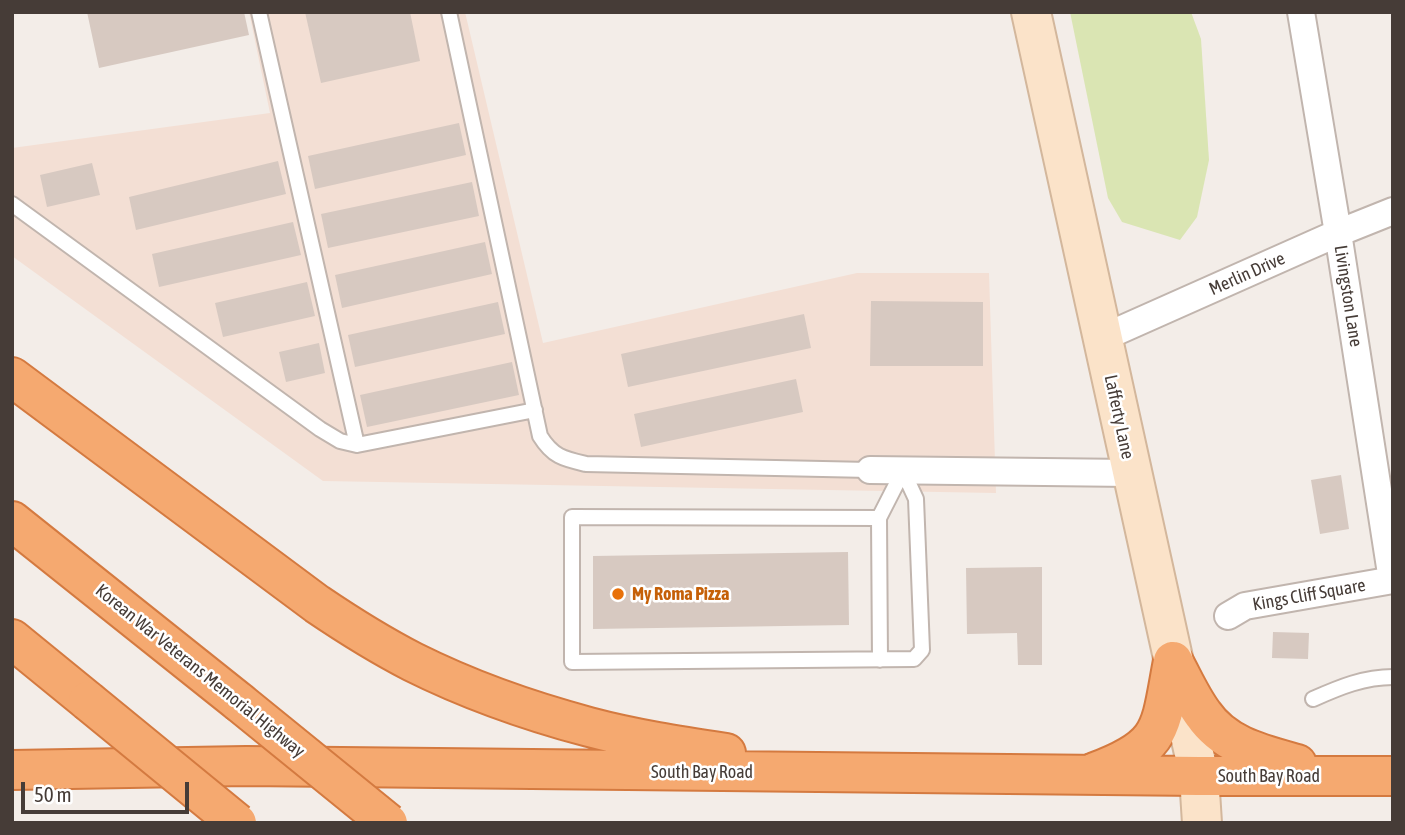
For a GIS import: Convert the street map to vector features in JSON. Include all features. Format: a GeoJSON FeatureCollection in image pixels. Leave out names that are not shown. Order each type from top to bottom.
{"type":"FeatureCollection","features":[{"type":"Feature","properties":{"kind":"highway"},"geometry":{"type":"LineString","coordinates":[[12,377],[317,604],[413,662],[473,689],[590,727],[661,743],[842,772]]}},
{"type":"Feature","properties":{"kind":"highway","name":"Korean War Veterans Memorial Highway"},"geometry":{"type":"LineString","coordinates":[[12,521],[388,823]]}},
{"type":"Feature","properties":{"kind":"highway"},"geometry":{"type":"LineString","coordinates":[[12,639],[237,823]]}},
{"type":"Feature","properties":{"kind":"highway"},"geometry":{"type":"LineString","coordinates":[[1085,775],[1123,761],[1150,742],[1163,718],[1173,661]]}},
{"type":"Feature","properties":{"kind":"highway"},"geometry":{"type":"LineString","coordinates":[[1173,661],[1203,715],[1228,739],[1260,754],[1346,776]]}},
{"type":"Feature","properties":{"kind":"highway","name":"South Bay Road"},"geometry":{"type":"LineString","coordinates":[[12,771],[246,766],[1393,776]]}},
{"type":"Feature","properties":{"kind":"street","name":"Lafferty Lane"},"geometry":{"type":"LineString","coordinates":[[1031,12],[1199,776],[1202,823]]}},
{"type":"Feature","properties":{"kind":"street","name":"Livingston Lane"},"geometry":{"type":"LineString","coordinates":[[1301,12],[1392,580]]}},
{"type":"Feature","properties":{"kind":"street","name":"Merlin Drive"},"geometry":{"type":"LineString","coordinates":[[1102,338],[1393,211]]}},
{"type":"Feature","properties":{"kind":"street"},"geometry":{"type":"LineString","coordinates":[[870,470],[1131,473]]}},
{"type":"Feature","properties":{"kind":"street","name":"Kings Cliff Square"},"geometry":{"type":"LineString","coordinates":[[1228,616],[1245,606],[1392,580]]}},
{"type":"Feature","properties":{"kind":"lane"},"geometry":{"type":"LineString","coordinates":[[258,12],[357,445]]}},
{"type":"Feature","properties":{"kind":"lane"},"geometry":{"type":"LineString","coordinates":[[449,12],[540,436],[546,446],[563,458],[586,464],[870,470]]}},
{"type":"Feature","properties":{"kind":"lane"},"geometry":{"type":"LineString","coordinates":[[12,204],[340,441],[357,445],[535,410]]}},
{"type":"Feature","properties":{"kind":"lane"},"geometry":{"type":"LineString","coordinates":[[880,660],[879,518],[903,471]]}},
{"type":"Feature","properties":{"kind":"lane"},"geometry":{"type":"LineString","coordinates":[[879,518],[572,517],[572,662],[914,660],[922,650],[916,499],[903,471]]}},
{"type":"Feature","properties":{"kind":"lane"},"geometry":{"type":"LineString","coordinates":[[1313,699],[1348,684],[1377,677],[1393,677]]}},
{"type":"Feature","properties":{"kind":"shaded area"},"geometry":{"type":"Polygon","coordinates":[[[249,12],[465,12],[543,343],[857,273],[989,273],[996,493],[323,481],[12,256],[12,148],[270,113],[249,12]]]}},
{"type":"Feature","properties":{"kind":"green space"},"geometry":{"type":"Polygon","coordinates":[[[1070,12],[1191,12],[1201,39],[1209,160],[1197,217],[1180,240],[1122,222],[1108,198],[1070,12]]]}},
{"type":"Feature","properties":{"kind":"building"},"geometry":{"type":"Polygon","coordinates":[[[87,12],[244,12],[249,35],[99,68],[87,12]]]}},
{"type":"Feature","properties":{"kind":"building"},"geometry":{"type":"Polygon","coordinates":[[[305,12],[410,12],[420,61],[321,83],[305,12]]]}},
{"type":"Feature","properties":{"kind":"building"},"geometry":{"type":"Polygon","coordinates":[[[459,123],[466,155],[315,189],[308,156],[459,123]]]}},
{"type":"Feature","properties":{"kind":"building"},"geometry":{"type":"Polygon","coordinates":[[[278,161],[286,194],[136,230],[129,197],[278,161]]]}},
{"type":"Feature","properties":{"kind":"building"},"geometry":{"type":"Polygon","coordinates":[[[92,163],[100,195],[47,207],[40,175],[92,163]]]}},
{"type":"Feature","properties":{"kind":"building"},"geometry":{"type":"Polygon","coordinates":[[[472,182],[479,216],[328,248],[321,214],[472,182]]]}},
{"type":"Feature","properties":{"kind":"building"},"geometry":{"type":"Polygon","coordinates":[[[293,222],[301,255],[159,287],[152,254],[293,222]]]}},
{"type":"Feature","properties":{"kind":"building"},"geometry":{"type":"Polygon","coordinates":[[[485,242],[492,274],[342,308],[335,275],[485,242]]]}},
{"type":"Feature","properties":{"kind":"building"},"geometry":{"type":"Polygon","coordinates":[[[307,282],[315,316],[223,337],[215,303],[307,282]]]}},
{"type":"Feature","properties":{"kind":"building"},"geometry":{"type":"Polygon","coordinates":[[[871,301],[983,302],[983,366],[870,366],[871,301]]]}},
{"type":"Feature","properties":{"kind":"building"},"geometry":{"type":"Polygon","coordinates":[[[498,302],[505,334],[355,367],[348,335],[498,302]]]}},
{"type":"Feature","properties":{"kind":"building"},"geometry":{"type":"Polygon","coordinates":[[[804,314],[811,348],[628,387],[621,354],[804,314]]]}},
{"type":"Feature","properties":{"kind":"building"},"geometry":{"type":"Polygon","coordinates":[[[319,343],[325,373],[286,382],[279,352],[319,343]]]}},
{"type":"Feature","properties":{"kind":"building"},"geometry":{"type":"Polygon","coordinates":[[[512,362],[519,395],[367,427],[360,395],[512,362]]]}},
{"type":"Feature","properties":{"kind":"building"},"geometry":{"type":"Polygon","coordinates":[[[796,379],[803,412],[641,447],[634,414],[796,379]]]}},
{"type":"Feature","properties":{"kind":"building"},"geometry":{"type":"Polygon","coordinates":[[[1341,475],[1349,529],[1320,534],[1311,480],[1341,475]]]}},
{"type":"Feature","properties":{"kind":"building"},"geometry":{"type":"Polygon","coordinates":[[[848,552],[849,625],[593,629],[593,556],[848,552]]]}},
{"type":"Feature","properties":{"kind":"building"},"geometry":{"type":"Polygon","coordinates":[[[1042,567],[1042,665],[1018,665],[1017,633],[967,634],[966,568],[1042,567]]]}},
{"type":"Feature","properties":{"kind":"building"},"geometry":{"type":"Polygon","coordinates":[[[1273,632],[1309,633],[1308,659],[1272,658],[1273,632]]]}},
{"type":"Feature","properties":{"kind":"place","name":"My Roma Pizza"},"geometry":{"type":"Point","coordinates":[618,594]}}]}
